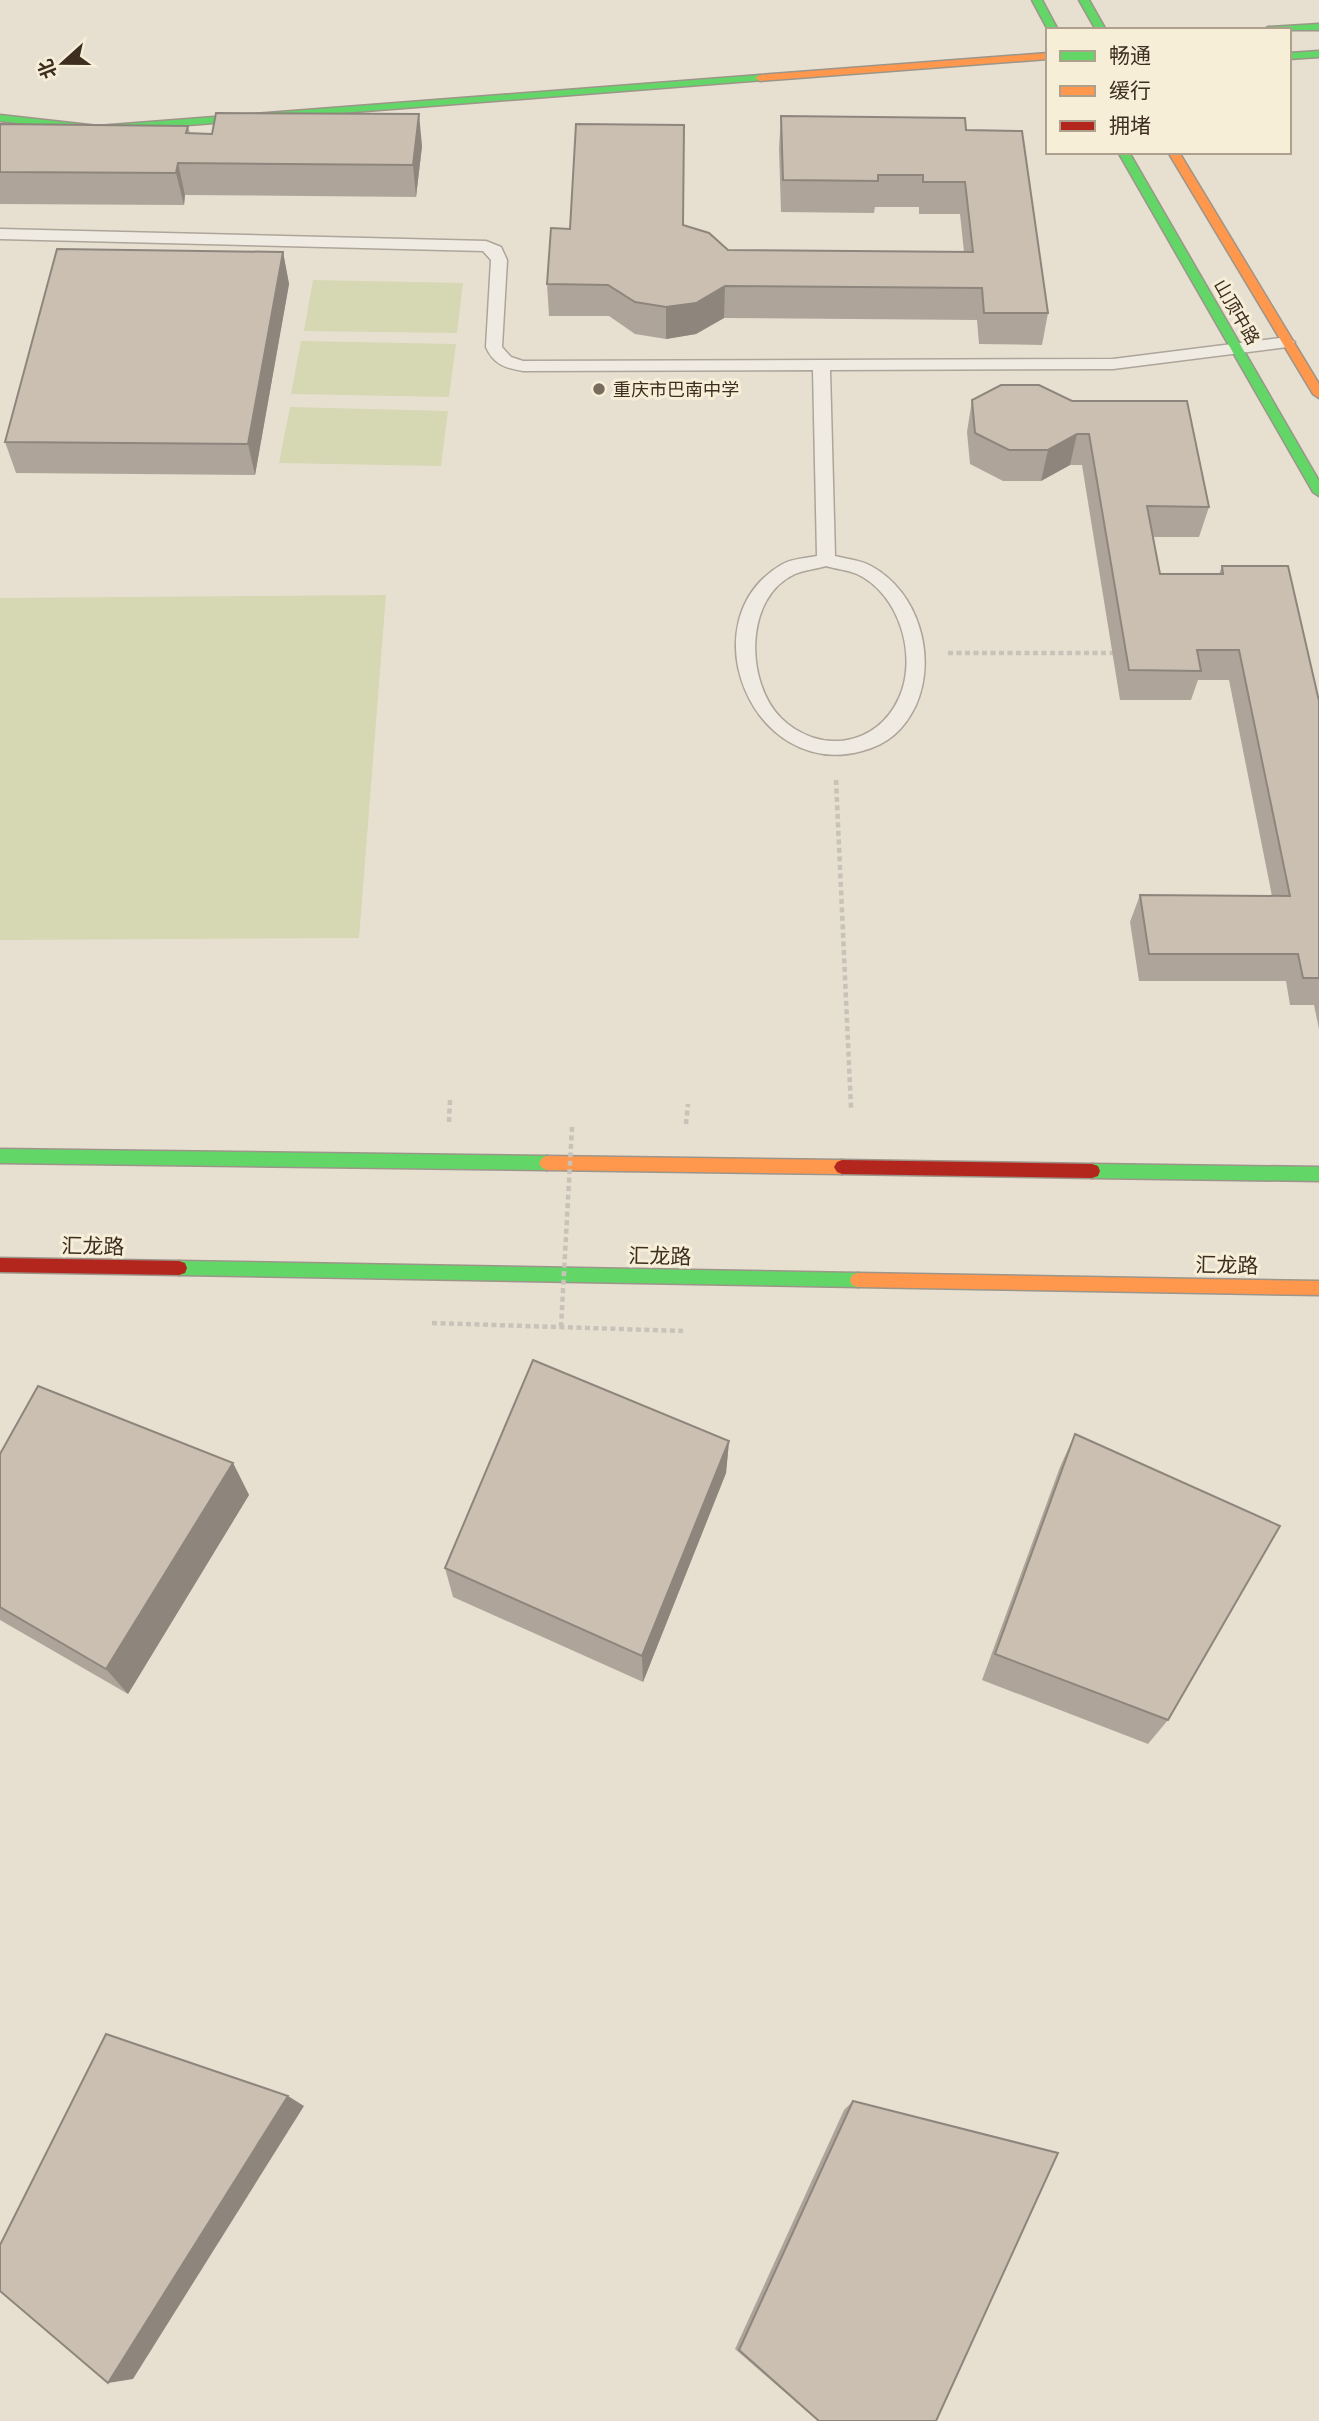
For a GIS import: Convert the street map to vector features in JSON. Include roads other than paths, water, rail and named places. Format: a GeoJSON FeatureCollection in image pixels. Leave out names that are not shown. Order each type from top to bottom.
{"type":"FeatureCollection","features":[{"type":"Feature","properties":{"kind":"main road"},"geometry":{"type":"LineString","coordinates":[[1037,0],[1052,28]]}},
{"type":"Feature","properties":{"kind":"main road"},"geometry":{"type":"LineString","coordinates":[[1084,0],[1100,28]]}},
{"type":"Feature","properties":{"kind":"main road"},"geometry":{"type":"LineString","coordinates":[[1291,29],[1319,27]]}},
{"type":"Feature","properties":{"kind":"main road"},"geometry":{"type":"LineString","coordinates":[[1291,56],[1319,54]]}},
{"type":"Feature","properties":{"kind":"main road"},"geometry":{"type":"LineString","coordinates":[[0,118],[98,130],[1046,56]]}},
{"type":"Feature","properties":{"kind":"main road","name":"山顶中路"},"geometry":{"type":"LineString","coordinates":[[1124,154],[1319,492]]}},
{"type":"Feature","properties":{"kind":"main road","name":"山顶中路"},"geometry":{"type":"LineString","coordinates":[[1174,154],[1319,394]]}},
{"type":"Feature","properties":{"kind":"main road"},"geometry":{"type":"LineString","coordinates":[[0,1156],[1319,1174]]}},
{"type":"Feature","properties":{"kind":"main road","name":"汇龙路"},"geometry":{"type":"LineString","coordinates":[[0,1265],[1319,1288]]}},
{"type":"Feature","properties":{"kind":"lane"},"geometry":{"type":"LineString","coordinates":[[0,234],[476,243],[495,251],[499,260],[494,347],[497,355],[513,365],[1132,364],[1287,342]]}},
{"type":"Feature","properties":{"kind":"lane"},"geometry":{"type":"LineString","coordinates":[[821,365],[826,560]]}},
{"type":"Feature","properties":{"kind":"lane"},"geometry":{"type":"LineString","coordinates":[[826,560],[855,565],[888,588],[912,626],[919,653],[912,693],[886,732],[865,744],[835,749],[804,744],[782,731],[770,718],[748,677],[744,652],[752,611],[767,587],[788,569],[807,562],[826,560]]}},
{"type":"Feature","properties":{"kind":"place","name":"重庆市巴南中学"},"geometry":{"type":"Point","coordinates":[599,389]}}]}
